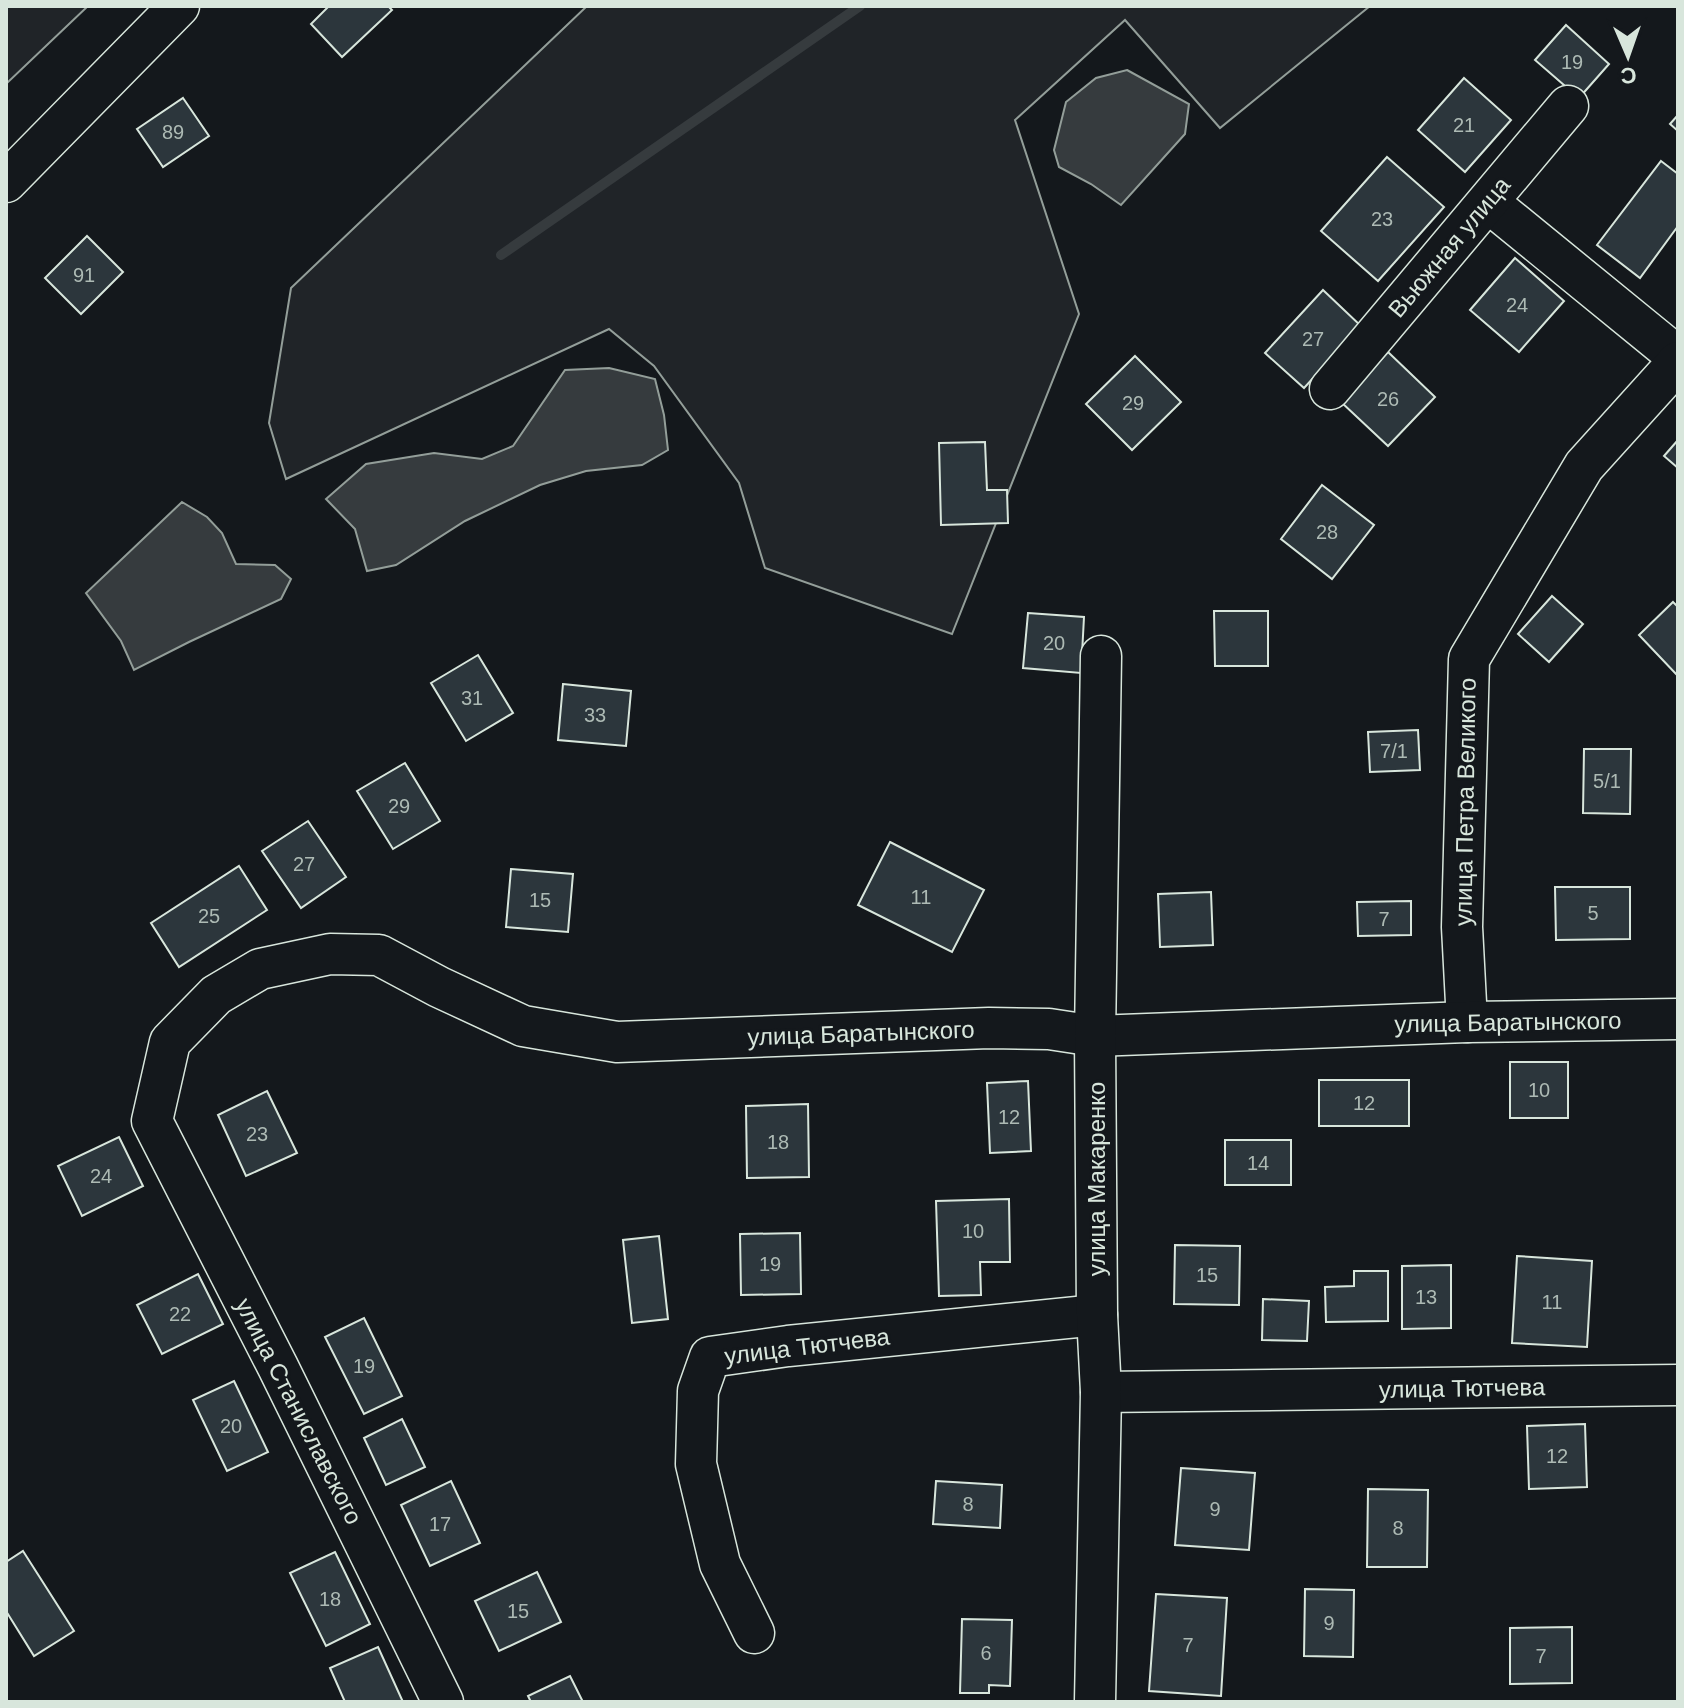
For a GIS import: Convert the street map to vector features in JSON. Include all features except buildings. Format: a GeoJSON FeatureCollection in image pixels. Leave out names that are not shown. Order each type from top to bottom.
{"type":"FeatureCollection","features":[{"type":"Feature","properties":{"kind":"street"},"geometry":{"type":"LineString","coordinates":[[6,182],[179,6]]}},
{"type":"Feature","properties":{"kind":"street","name":"Вьюжная улица"},"geometry":{"type":"LineString","coordinates":[[1330,389],[1568,106]]}},
{"type":"Feature","properties":{"kind":"street"},"geometry":{"type":"LineString","coordinates":[[1488,202],[1678,359]]}},
{"type":"Feature","properties":{"kind":"street","name":"улица Петра Великого"},"geometry":{"type":"LineString","coordinates":[[1467,1022],[1462,927],[1469,659],[1584,466],[1678,359]]}},
{"type":"Feature","properties":{"kind":"street","name":"улица Макаренко"},"geometry":{"type":"LineString","coordinates":[[1095,1702],[1101,1392],[1097,1315],[1095,1036],[1101,656]]}},
{"type":"Feature","properties":{"kind":"street","name":"улица Баратынского"},"geometry":{"type":"LineString","coordinates":[[152,1121],[170,1042],[216,995],[260,969],[330,954],[379,955],[523,1026],[617,1042],[989,1028],[1049,1029],[1095,1036],[1467,1022],[1678,1019]]}},
{"type":"Feature","properties":{"kind":"street","name":"улица Станиславского"},"geometry":{"type":"LineString","coordinates":[[152,1121],[278,1367],[443,1702]]}},
{"type":"Feature","properties":{"kind":"street","name":"улица Тютчева"},"geometry":{"type":"LineString","coordinates":[[754,1633],[720,1564],[696,1464],[698,1391],[710,1357],[788,1346],[1097,1315]]}},
{"type":"Feature","properties":{"kind":"street","name":"улица Тютчева"},"geometry":{"type":"LineString","coordinates":[[1101,1392],[1678,1385]]}},
{"type":"Feature","properties":{"kind":"shaded area"},"geometry":{"type":"Polygon","coordinates":[[[6,6],[88,6],[6,84],[6,6]]]}},
{"type":"Feature","properties":{"kind":"shaded area"},"geometry":{"type":"Polygon","coordinates":[[[587,6],[1370,6],[1220,128],[1125,20],[1015,120],[1079,314],[952,634],[765,568],[739,483],[654,366],[609,329],[286,479],[269,423],[291,288],[587,6]]]}},
{"type":"Feature","properties":{"kind":"shaded area"},"geometry":{"type":"Polygon","coordinates":[[[1127,70],[1189,104],[1185,134],[1121,205],[1059,167],[1054,150],[1066,102],[1096,78],[1127,70]]]}},
{"type":"Feature","properties":{"kind":"shaded area"},"geometry":{"type":"Polygon","coordinates":[[[609,368],[655,379],[668,450],[642,465],[586,471],[540,485],[465,521],[396,565],[367,571],[355,529],[326,499],[366,464],[434,453],[482,459],[513,446],[565,370],[609,368]]]}},
{"type":"Feature","properties":{"kind":"shaded area"},"geometry":{"type":"Polygon","coordinates":[[[182,502],[207,517],[222,533],[236,564],[275,565],[291,579],[281,599],[134,670],[121,641],[86,593],[182,502]]]}},
{"type":"Feature","properties":{"kind":"waterway"},"geometry":{"type":"LineString","coordinates":[[501,255],[860,6]]}}]}
